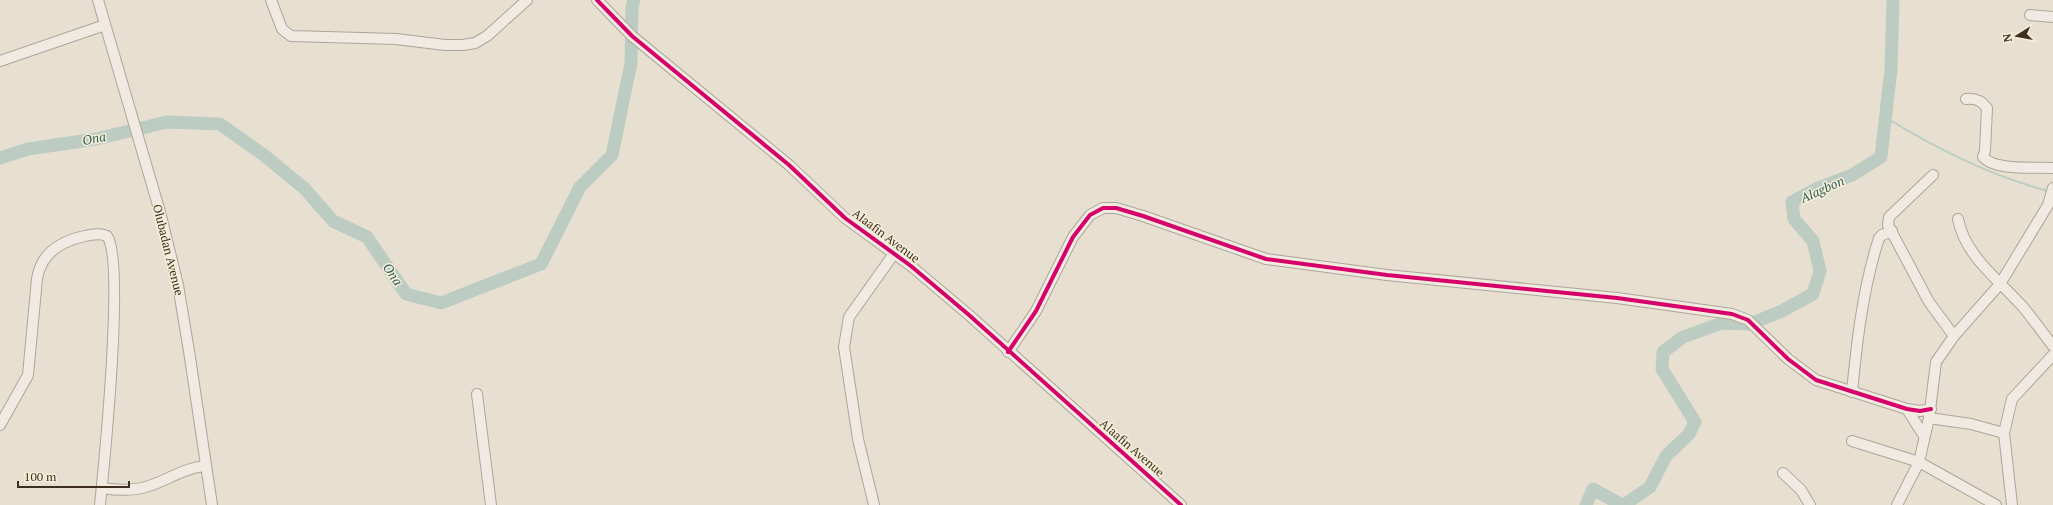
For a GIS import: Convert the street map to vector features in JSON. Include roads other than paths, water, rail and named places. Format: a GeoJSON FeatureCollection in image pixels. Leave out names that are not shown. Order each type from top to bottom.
{"type":"FeatureCollection","features":[{"type":"Feature","properties":{"kind":"street","name":"Olubadan Avenue"},"geometry":{"type":"LineString","coordinates":[[98,0],[160,212],[178,285],[190,351],[205,466],[212,505]]}},
{"type":"Feature","properties":{"kind":"street"},"geometry":{"type":"LineString","coordinates":[[271,0],[282,29],[291,36],[396,39],[445,46],[475,43],[487,36],[527,0]]}},
{"type":"Feature","properties":{"kind":"street","name":"Alaafin Avenue"},"geometry":{"type":"LineString","coordinates":[[597,0],[632,36],[789,165],[845,218],[911,266],[957,305],[1181,505]]}},
{"type":"Feature","properties":{"kind":"street"},"geometry":{"type":"LineString","coordinates":[[2030,15],[2053,17]]}},
{"type":"Feature","properties":{"kind":"street"},"geometry":{"type":"LineString","coordinates":[[0,61],[105,25]]}},
{"type":"Feature","properties":{"kind":"street"},"geometry":{"type":"LineString","coordinates":[[1966,99],[1975,98],[1983,102],[1987,108],[1985,151],[1983,157],[1987,161],[2012,167],[2053,168]]}},
{"type":"Feature","properties":{"kind":"street"},"geometry":{"type":"LineString","coordinates":[[1933,175],[1889,217],[1888,225],[1929,302],[1954,336]]}},
{"type":"Feature","properties":{"kind":"street"},"geometry":{"type":"LineString","coordinates":[[1897,505],[1919,462],[1930,413],[1936,362],[1954,336],[2000,284],[2048,205],[2053,188]]}},
{"type":"Feature","properties":{"kind":"street"},"geometry":{"type":"LineString","coordinates":[[1008,352],[1036,311],[1073,237],[1090,215],[1103,208],[1116,208],[1266,259],[1387,275],[1617,298],[1732,314],[1748,320],[1788,359],[1816,380],[1907,409],[1930,413],[2004,433]]}},
{"type":"Feature","properties":{"kind":"street"},"geometry":{"type":"LineString","coordinates":[[1958,219],[1966,244],[2022,307],[2053,346]]}},
{"type":"Feature","properties":{"kind":"street"},"geometry":{"type":"LineString","coordinates":[[1852,392],[1857,332],[1864,308],[1868,272],[1879,238],[1882,235],[1892,232]]}},
{"type":"Feature","properties":{"kind":"street"},"geometry":{"type":"LineString","coordinates":[[0,425],[28,375],[37,279],[41,266],[50,252],[66,242],[96,234],[107,236],[113,246],[114,301],[100,505]]}},
{"type":"Feature","properties":{"kind":"street"},"geometry":{"type":"LineString","coordinates":[[874,505],[858,439],[844,347],[849,317],[893,254]]}},
{"type":"Feature","properties":{"kind":"street"},"geometry":{"type":"LineString","coordinates":[[2012,505],[2004,433],[2012,399],[2053,355]]}},
{"type":"Feature","properties":{"kind":"street"},"geometry":{"type":"LineString","coordinates":[[477,394],[491,505]]}},
{"type":"Feature","properties":{"kind":"street"},"geometry":{"type":"LineString","coordinates":[[1907,409],[1924,436]]}},
{"type":"Feature","properties":{"kind":"street"},"geometry":{"type":"LineString","coordinates":[[1852,441],[1919,462],[1996,505]]}},
{"type":"Feature","properties":{"kind":"street"},"geometry":{"type":"LineString","coordinates":[[102,488],[115,490],[142,488],[184,470],[205,466]]}},
{"type":"Feature","properties":{"kind":"street"},"geometry":{"type":"LineString","coordinates":[[1783,472],[1801,490],[1810,505]]}},
{"type":"Feature","properties":{"kind":"waterway","name":"Ona"},"geometry":{"type":"LineString","coordinates":[[0,158],[28,149],[96,139],[167,122],[220,124],[265,156],[305,189],[333,221],[367,237],[406,294],[441,303],[541,264],[580,187],[612,155],[631,63],[632,7],[634,0]]}},
{"type":"Feature","properties":{"kind":"waterway","name":"Alagbon"},"geometry":{"type":"LineString","coordinates":[[1624,505],[1650,487],[1666,456],[1689,434],[1695,422],[1662,369],[1663,352],[1683,337],[1722,323],[1750,324],[1782,311],[1813,294],[1820,271],[1813,241],[1794,219],[1792,202],[1816,189],[1852,175],[1881,157],[1891,69],[1893,0]]}},
{"type":"Feature","properties":{"kind":"waterway"},"geometry":{"type":"LineString","coordinates":[[1885,117],[1924,140],[1964,160],[2027,185],[2048,191]]}},
{"type":"Feature","properties":{"kind":"waterway","name":"Alagbon"},"geometry":{"type":"LineString","coordinates":[[1586,505],[1593,489],[1622,505]]}}]}
